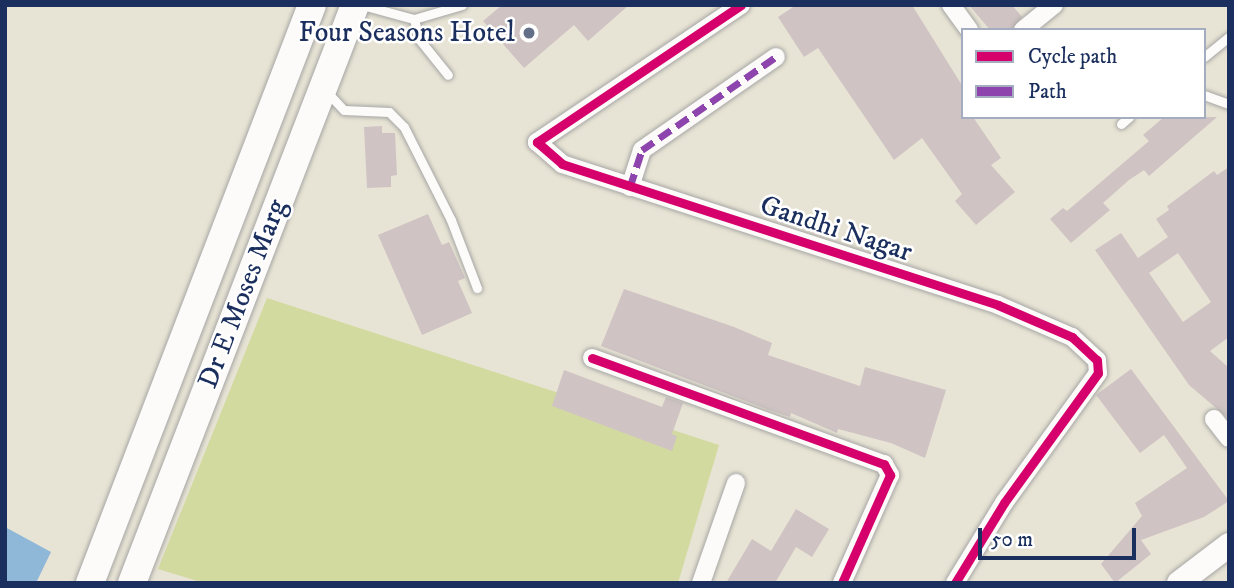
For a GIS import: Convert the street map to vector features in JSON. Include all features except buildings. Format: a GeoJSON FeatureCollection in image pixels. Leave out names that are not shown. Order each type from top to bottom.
{"type":"FeatureCollection","features":[{"type":"Feature","properties":{"kind":"main road","name":"Dr E Moses Marg"},"geometry":{"type":"LineString","coordinates":[[90,583],[207,286],[312,5]]}},
{"type":"Feature","properties":{"kind":"main road","name":"Dr E Moses Marg"},"geometry":{"type":"LineString","coordinates":[[132,583],[355,5]]}},
{"type":"Feature","properties":{"kind":"main road"},"geometry":{"type":"LineString","coordinates":[[207,286],[240,300]]}},
{"type":"Feature","properties":{"kind":"main road"},"geometry":{"type":"LineString","coordinates":[[1179,583],[1229,545]]}},
{"type":"Feature","properties":{"kind":"street","name":"Gandhi Nagar"},"geometry":{"type":"LineString","coordinates":[[741,5],[537,142],[562,164],[998,305],[1072,337],[1097,360],[1098,373],[1004,503],[955,583]]}},
{"type":"Feature","properties":{"kind":"street"},"geometry":{"type":"LineString","coordinates":[[951,5],[968,28]]}},
{"type":"Feature","properties":{"kind":"street"},"geometry":{"type":"LineString","coordinates":[[1025,28],[1054,5]]}},
{"type":"Feature","properties":{"kind":"street"},"geometry":{"type":"LineString","coordinates":[[630,187],[642,150],[776,57]]}},
{"type":"Feature","properties":{"kind":"street"},"geometry":{"type":"LineString","coordinates":[[592,358],[884,464],[890,475],[842,583]]}},
{"type":"Feature","properties":{"kind":"street"},"geometry":{"type":"LineString","coordinates":[[1214,419],[1229,438]]}},
{"type":"Feature","properties":{"kind":"street"},"geometry":{"type":"LineString","coordinates":[[701,583],[736,482]]}},
{"type":"Feature","properties":{"kind":"lane"},"geometry":{"type":"LineString","coordinates":[[362,5],[419,18],[462,5]]}},
{"type":"Feature","properties":{"kind":"lane"},"geometry":{"type":"LineString","coordinates":[[430,5],[419,18],[419,39],[448,75]]}},
{"type":"Feature","properties":{"kind":"lane"},"geometry":{"type":"LineString","coordinates":[[1206,55],[1229,37]]}},
{"type":"Feature","properties":{"kind":"lane"},"geometry":{"type":"LineString","coordinates":[[323,88],[344,110],[389,112],[404,127],[452,220],[477,288]]}},
{"type":"Feature","properties":{"kind":"lane"},"geometry":{"type":"LineString","coordinates":[[1206,96],[1229,103]]}},
{"type":"Feature","properties":{"kind":"lane"},"geometry":{"type":"LineString","coordinates":[[1121,124],[1127,119]]}},
{"type":"Feature","properties":{"kind":"green space"},"geometry":{"type":"Polygon","coordinates":[[[267,298],[719,445],[678,583],[204,583],[158,569],[267,298]]]}},
{"type":"Feature","properties":{"kind":"water"},"geometry":{"type":"Polygon","coordinates":[[[5,527],[51,552],[36,583],[5,583],[5,527]]]}},
{"type":"Feature","properties":{"kind":"marked path"},"geometry":{"type":"LineString","coordinates":[[630,187],[642,150],[776,57]]}},
{"type":"Feature","properties":{"kind":"cycle path"},"geometry":{"type":"LineString","coordinates":[[741,5],[537,142],[562,164],[998,305],[1072,337],[1097,360],[1098,373],[1004,503],[955,583]]}},
{"type":"Feature","properties":{"kind":"cycle path"},"geometry":{"type":"LineString","coordinates":[[592,358],[884,464],[890,475],[842,583]]}},
{"type":"Feature","properties":{"kind":"place","name":"Four Seasons Hotel"},"geometry":{"type":"Point","coordinates":[529,33]}}]}
